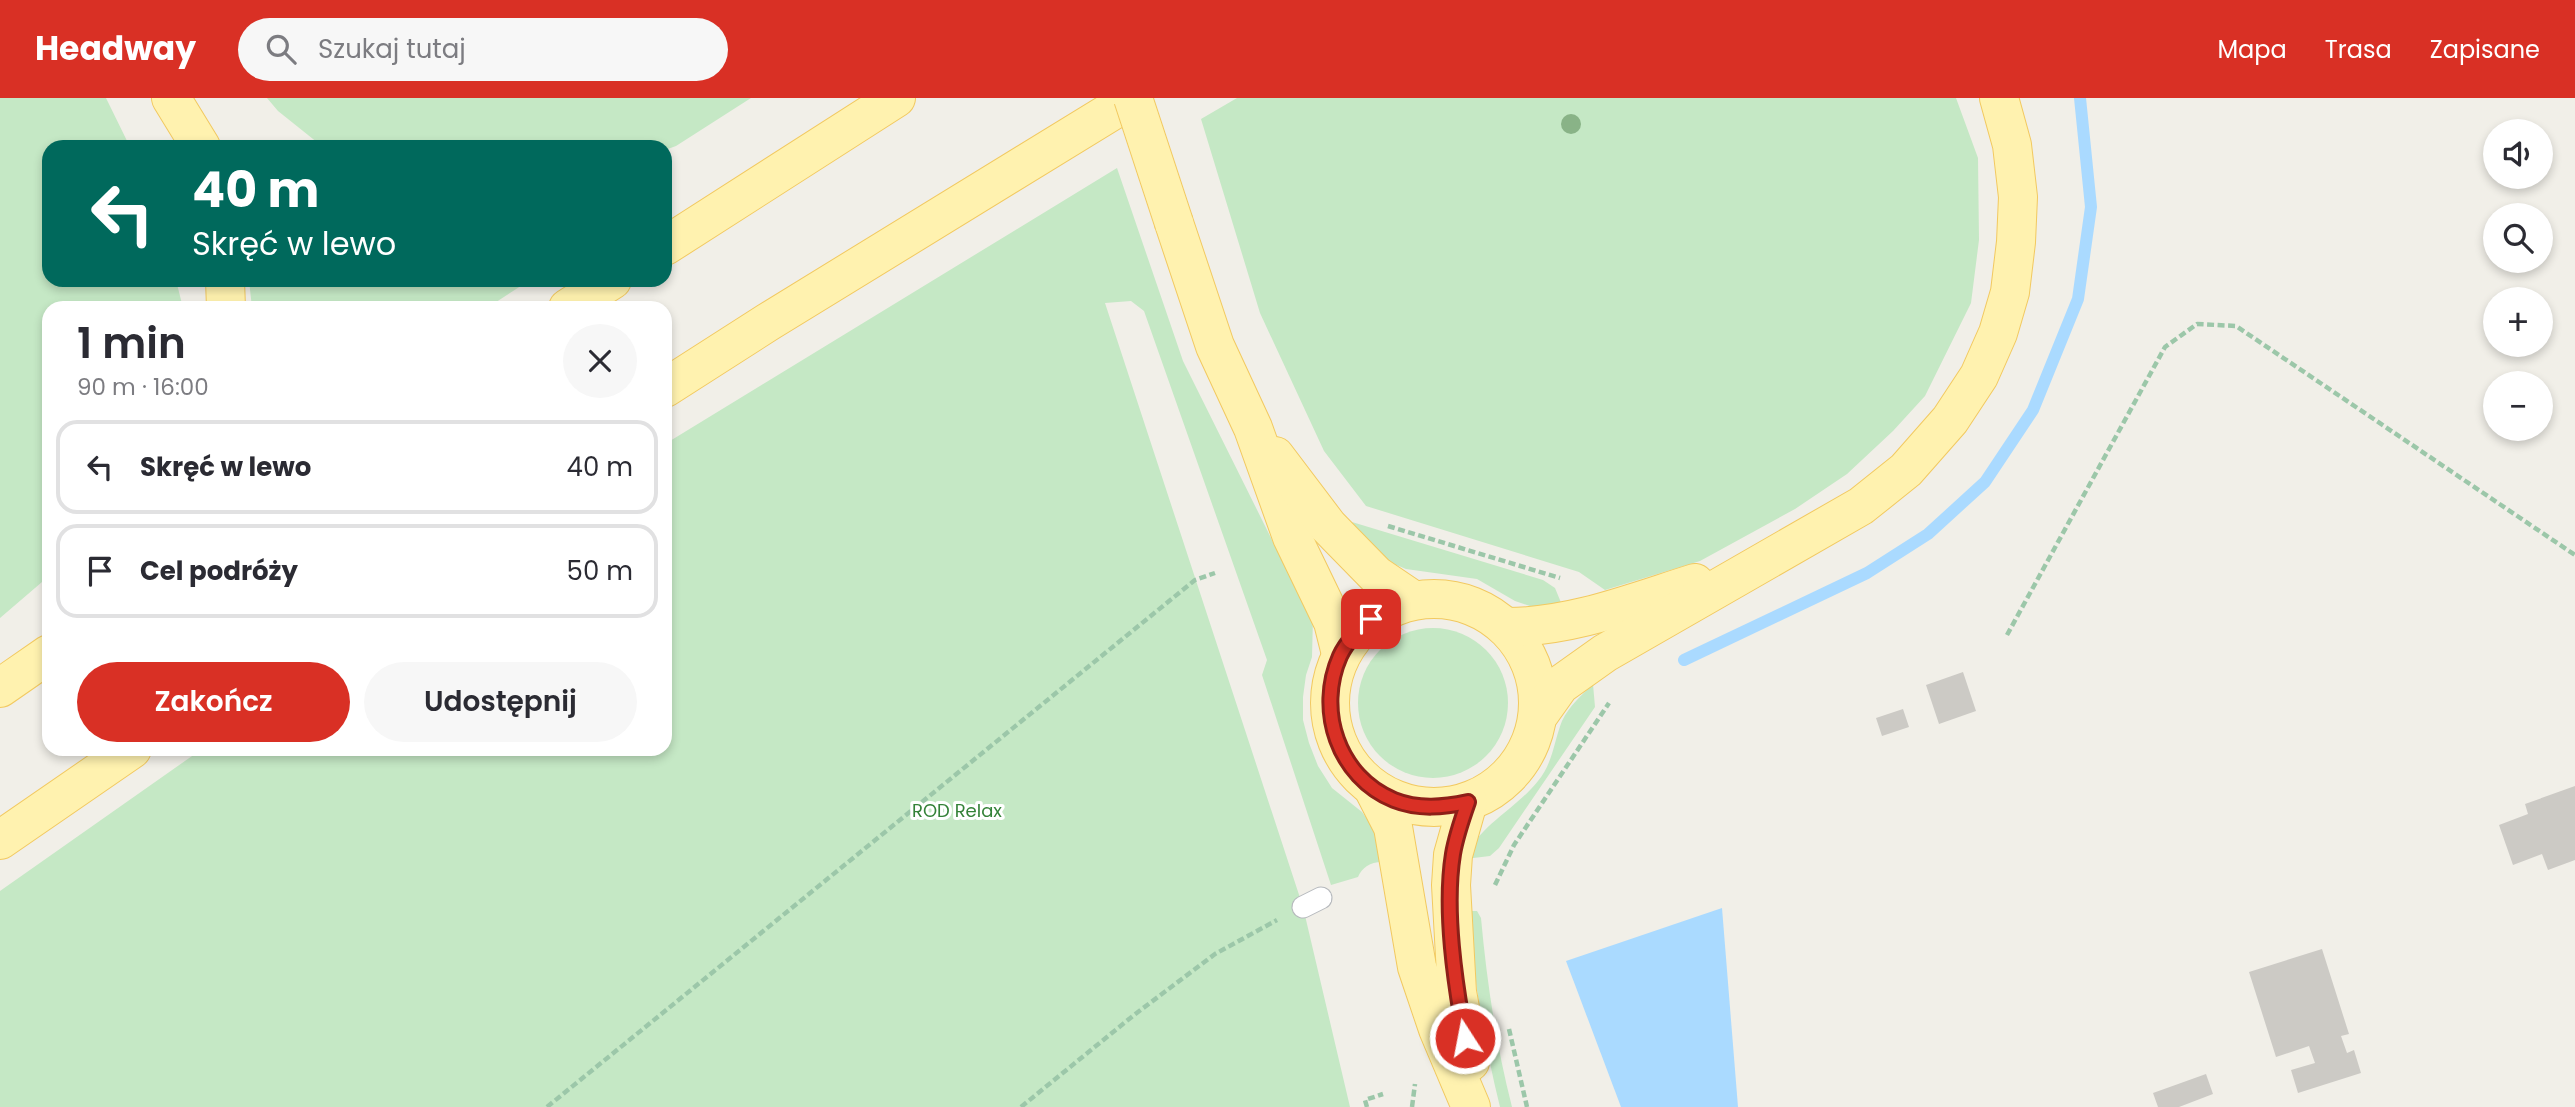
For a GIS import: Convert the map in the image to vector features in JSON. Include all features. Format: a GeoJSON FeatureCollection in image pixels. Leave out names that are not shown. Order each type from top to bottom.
{"type":"FeatureCollection","features":[{"type":"Feature","properties":{"kind":"main road"},"geometry":{"type":"LineString","coordinates":[[171,98],[197,140]]}},
{"type":"Feature","properties":{"kind":"main road"},"geometry":{"type":"LineString","coordinates":[[672,242],[896,98]]}},
{"type":"Feature","properties":{"kind":"main road"},"geometry":{"type":"LineString","coordinates":[[672,384],[1133,98],[1215,346],[1253,428],[1292,537],[1333,622],[1341,654]]}},
{"type":"Feature","properties":{"kind":"main road"},"geometry":{"type":"LineString","coordinates":[[1538,716],[1560,685],[1605,653],[1861,506],[1906,470],[1950,420],[1979,376],[1998,332],[2010,292],[2018,197],[2012,145],[1999,98]]}},
{"type":"Feature","properties":{"kind":"main road"},"geometry":{"type":"LineString","coordinates":[[672,228],[707,219]]}},
{"type":"Feature","properties":{"kind":"main road"},"geometry":{"type":"LineString","coordinates":[[579,301],[601,287]]}},
{"type":"Feature","properties":{"kind":"main road"},"geometry":{"type":"LineString","coordinates":[[1253,428],[1328,526],[1376,575],[1413,600]]}},
{"type":"Feature","properties":{"kind":"main road"},"geometry":{"type":"LineString","coordinates":[[1507,627],[1533,627],[1590,615],[1761,563]]}},
{"type":"Feature","properties":{"kind":"main road"},"geometry":{"type":"LineString","coordinates":[[1438,598],[1464,602],[1487,612],[1507,627],[1523,646],[1533,668],[1539,692],[1538,716],[1531,744],[1516,769],[1495,789],[1468,802],[1444,807],[1419,806],[1394,800],[1373,788],[1351,767],[1336,741],[1330,712],[1331,683],[1341,654],[1354,635],[1371,619],[1391,607],[1413,600],[1438,598]]}},
{"type":"Feature","properties":{"kind":"main road"},"geometry":{"type":"LineString","coordinates":[[4,685],[42,646]]}},
{"type":"Feature","properties":{"kind":"main road"},"geometry":{"type":"LineString","coordinates":[[4,685],[42,659]]}},
{"type":"Feature","properties":{"kind":"main road"},"geometry":{"type":"LineString","coordinates":[[0,840],[122,756]]}},
{"type":"Feature","properties":{"kind":"main road"},"geometry":{"type":"LineString","coordinates":[[1373,788],[1392,827],[1417,967],[1438,1029],[1471,1107]]}},
{"type":"Feature","properties":{"kind":"main road"},"geometry":{"type":"LineString","coordinates":[[1468,802],[1453,855],[1452,934],[1457,992],[1479,1107]]}},
{"type":"Feature","properties":{"kind":"path"},"geometry":{"type":"LineString","coordinates":[[2007,635],[2165,347],[2197,324],[2236,326],[2575,555]]}},
{"type":"Feature","properties":{"kind":"path"},"geometry":{"type":"LineString","coordinates":[[1382,524],[1578,583],[1590,615]]}},
{"type":"Feature","properties":{"kind":"path"},"geometry":{"type":"LineString","coordinates":[[547,1107],[1195,580],[1215,573]]}},
{"type":"Feature","properties":{"kind":"path"},"geometry":{"type":"LineString","coordinates":[[1495,894],[1495,883],[1514,845],[1619,688],[1605,653]]}},
{"type":"Feature","properties":{"kind":"path"},"geometry":{"type":"LineString","coordinates":[[1021,1107],[1134,1015],[1215,954],[1312,902]]}},
{"type":"Feature","properties":{"kind":"path"},"geometry":{"type":"LineString","coordinates":[[1508,1027],[1527,1107]]}},
{"type":"Feature","properties":{"kind":"path"},"geometry":{"type":"LineString","coordinates":[[1412,1107],[1417,1075]]}},
{"type":"Feature","properties":{"kind":"path"},"geometry":{"type":"LineString","coordinates":[[1367,1107],[1365,1100],[1383,1094]]}},
{"type":"Feature","properties":{"kind":"green space"},"geometry":{"type":"Polygon","coordinates":[[[0,98],[106,98],[127,140],[42,140],[42,287],[178,287],[181,301],[42,301],[42,582],[0,618],[0,98]]]}},
{"type":"Feature","properties":{"kind":"green space"},"geometry":{"type":"Polygon","coordinates":[[[267,98],[751,98],[672,147],[672,140],[314,140],[278,111],[267,98]]]}},
{"type":"Feature","properties":{"kind":"green space"},"geometry":{"type":"Polygon","coordinates":[[[1237,98],[1956,98],[1978,158],[1979,240],[1971,303],[1925,396],[1893,431],[1847,474],[1795,509],[1700,561],[1605,590],[1579,572],[1366,506],[1324,451],[1260,313],[1201,119],[1237,98]]]}},
{"type":"Feature","properties":{"kind":"green space","name":"ROD Relax"},"geometry":{"type":"Polygon","coordinates":[[[1117,168],[1183,361],[1273,542],[1306,598],[1313,617],[1312,657],[1303,697],[1303,720],[1309,743],[1318,766],[1332,788],[1362,812],[1370,823],[1384,862],[1368,865],[1358,877],[1331,885],[1262,675],[1267,660],[1144,311],[1131,301],[1105,303],[1303,907],[1350,1107],[0,1107],[0,891],[192,756],[672,756],[672,440],[1117,168]]]}},
{"type":"Feature","properties":{"kind":"green space"},"geometry":{"type":"Polygon","coordinates":[[[250,287],[519,287],[498,301],[251,301],[250,287]]]}},
{"type":"Feature","properties":{"kind":"green space"},"geometry":{"type":"Polygon","coordinates":[[[1352,522],[1543,580],[1555,588],[1562,605],[1536,608],[1515,601],[1477,579],[1406,569],[1382,559],[1359,534],[1352,522]]]}},
{"type":"Feature","properties":{"kind":"green space"},"geometry":{"type":"Polygon","coordinates":[[[1433,628],[1462,633],[1486,650],[1503,674],[1508,703],[1503,732],[1486,756],[1462,773],[1433,778],[1404,773],[1380,756],[1363,732],[1358,703],[1363,674],[1380,650],[1404,633],[1433,628]]]}},
{"type":"Feature","properties":{"kind":"green space"},"geometry":{"type":"Polygon","coordinates":[[[1593,684],[1595,707],[1499,848],[1490,856],[1465,859],[1480,836],[1538,781],[1550,759],[1565,716],[1593,684]]]}},
{"type":"Feature","properties":{"kind":"green space"},"geometry":{"type":"Polygon","coordinates":[[[1469,911],[1477,911],[1481,918],[1493,1013],[1512,1107],[1500,1107],[1494,1083],[1476,985],[1469,911]]]}},
{"type":"Feature","properties":{"kind":"water"},"geometry":{"type":"Polygon","coordinates":[[[1722,908],[1738,1107],[1621,1107],[1566,961],[1722,908]]]}},
{"type":"Feature","properties":{"kind":"building"},"geometry":{"type":"Polygon","coordinates":[[[1963,672],[1976,711],[1939,724],[1926,685],[1963,672]]]}},
{"type":"Feature","properties":{"kind":"building"},"geometry":{"type":"Polygon","coordinates":[[[1903,709],[1909,727],[1882,736],[1876,718],[1903,709]]]}},
{"type":"Feature","properties":{"kind":"building"},"geometry":{"type":"Polygon","coordinates":[[[2575,786],[2575,860],[2548,870],[2542,854],[2513,865],[2499,825],[2528,814],[2525,804],[2575,786]]]}},
{"type":"Feature","properties":{"kind":"building"},"geometry":{"type":"Polygon","coordinates":[[[2322,949],[2349,1034],[2341,1036],[2347,1053],[2354,1050],[2361,1073],[2298,1093],[2291,1070],[2315,1063],[2309,1046],[2276,1057],[2249,972],[2322,949]]]}},
{"type":"Feature","properties":{"kind":"building"},"geometry":{"type":"Polygon","coordinates":[[[2206,1074],[2213,1094],[2179,1107],[2158,1107],[2153,1093],[2206,1074]]]}},
{"type":"Feature","properties":{"kind":"waterway"},"geometry":{"type":"LineString","coordinates":[[1684,660],[1867,573],[1928,534],[1985,482],[2033,410],[2078,299],[2091,207],[2080,98]]}},
{"type":"Feature","properties":{"kind":"route"},"geometry":{"type":"LineString","coordinates":[[1371,619],[1354,635],[1341,654],[1331,683],[1330,712],[1336,741],[1351,767],[1373,788],[1394,800],[1419,806],[1444,807],[1468,802],[1453,855],[1451,885],[1457,992],[1465,1038]]}}]}
